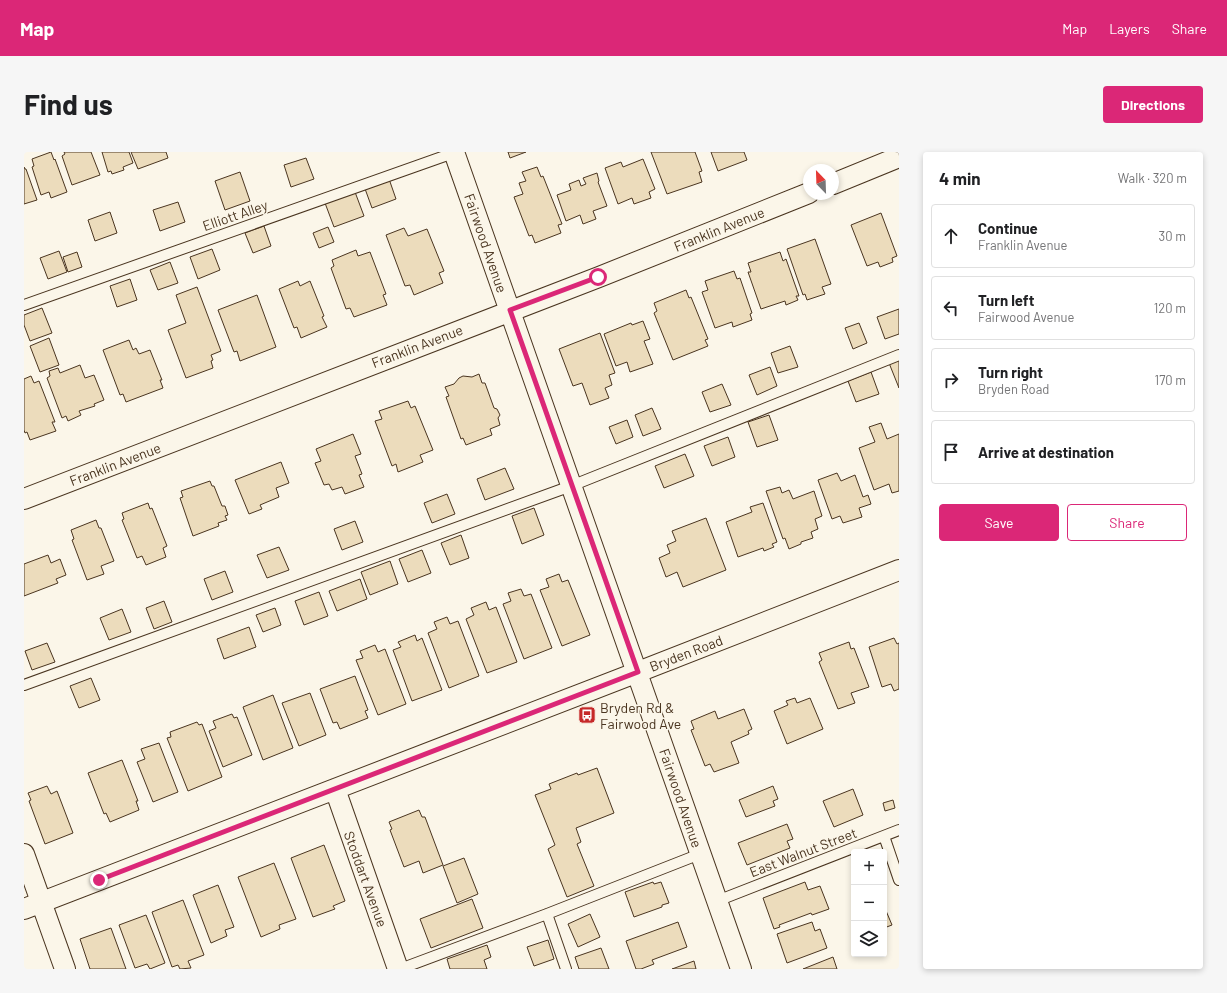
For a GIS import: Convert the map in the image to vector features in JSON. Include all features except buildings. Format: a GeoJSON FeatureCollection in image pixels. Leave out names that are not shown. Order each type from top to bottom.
{"type":"FeatureCollection","features":[{"type":"Feature","properties":{"kind":"street","name":"Fairwood Avenue"},"geometry":{"type":"LineString","coordinates":[[455,152],[741,969]]}},
{"type":"Feature","properties":{"kind":"street"},"geometry":{"type":"LineString","coordinates":[[839,182],[899,157]]}},
{"type":"Feature","properties":{"kind":"street","name":"Franklin Avenue"},"geometry":{"type":"LineString","coordinates":[[24,499],[598,277],[803,195]]}},
{"type":"Feature","properties":{"kind":"street","name":"Bryden Road"},"geometry":{"type":"LineString","coordinates":[[32,905],[899,570]]}},
{"type":"Feature","properties":{"kind":"street","name":"Stoddart Avenue"},"geometry":{"type":"LineString","coordinates":[[334,789],[399,969]]}},
{"type":"Feature","properties":{"kind":"street"},"geometry":{"type":"LineString","coordinates":[[24,854],[32,905],[65,969]]}},
{"type":"Feature","properties":{"kind":"lane","name":"Elliott Alley"},"geometry":{"type":"LineString","coordinates":[[24,305],[455,152]]}},
{"type":"Feature","properties":{"kind":"lane"},"geometry":{"type":"LineString","coordinates":[[24,685],[572,486],[899,354]]}},
{"type":"Feature","properties":{"kind":"lane","name":"East Walnut Street"},"geometry":{"type":"LineString","coordinates":[[717,901],[899,830]]}},
{"type":"Feature","properties":{"kind":"lane"},"geometry":{"type":"LineString","coordinates":[[884,836],[899,880]]}},
{"type":"Feature","properties":{"kind":"lane"},"geometry":{"type":"LineString","coordinates":[[399,969],[547,914],[700,854]]}},
{"type":"Feature","properties":{"kind":"lane"},"geometry":{"type":"LineString","coordinates":[[547,914],[566,969]]}},
{"type":"Feature","properties":{"kind":"place","name":"Bryden Rd & Fairwood Ave"},"geometry":{"type":"Point","coordinates":[587,715]}},
{"type":"Feature","properties":{"kind":"route"},"geometry":{"type":"LineString","coordinates":[[99,880],[638,672],[510,310],[598,277]]}}]}
